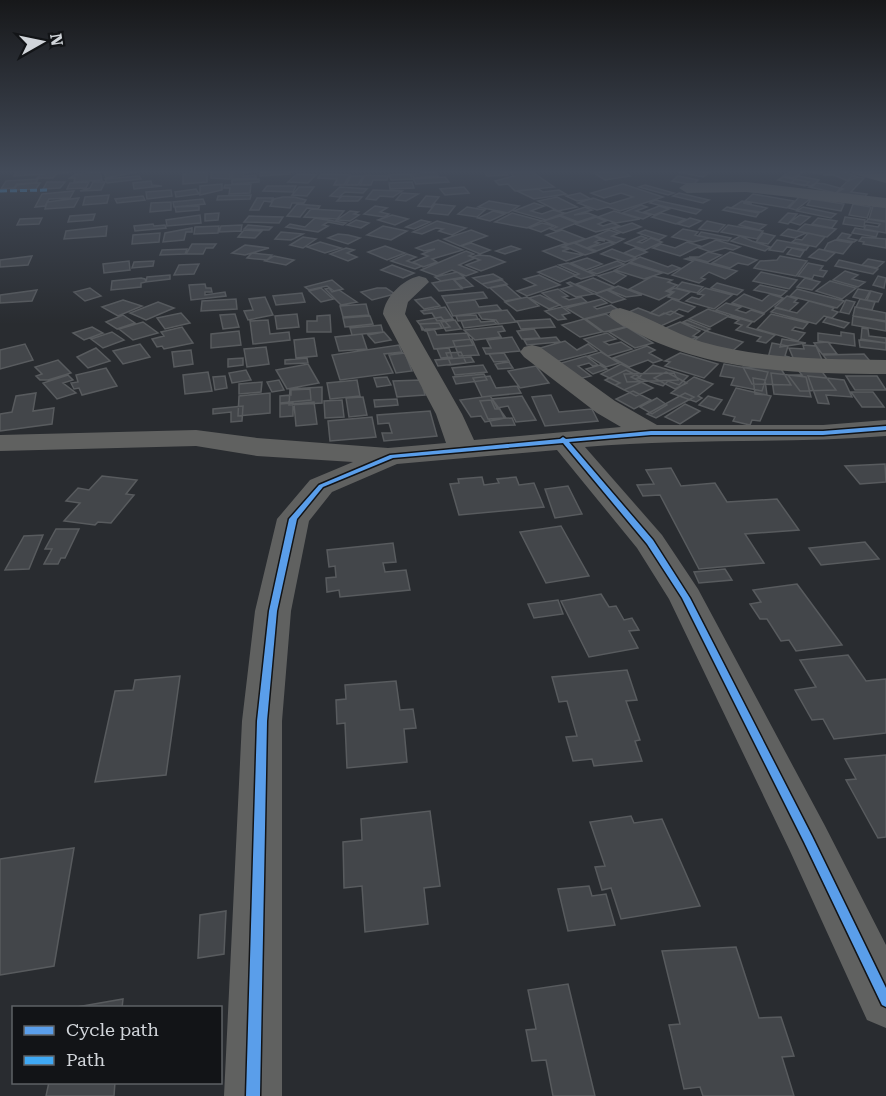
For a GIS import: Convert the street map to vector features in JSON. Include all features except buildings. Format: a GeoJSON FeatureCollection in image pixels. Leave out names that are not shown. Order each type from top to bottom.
{"type":"FeatureCollection","features":[{"type":"Feature","properties":{"kind":"street"},"geometry":{"type":"LineString","coordinates":[[419,282],[394,304],[394,314],[444,405],[463,449]]}},
{"type":"Feature","properties":{"kind":"street"},"geometry":{"type":"LineString","coordinates":[[620,315],[663,337],[700,349],[776,365],[886,367]]}},
{"type":"Feature","properties":{"kind":"street"},"geometry":{"type":"LineString","coordinates":[[532,352],[606,407],[651,434]]}},
{"type":"Feature","properties":{"kind":"street"},"geometry":{"type":"LineString","coordinates":[[0,443],[196,438],[257,447],[392,456],[563,439],[651,434],[823,433],[886,428]]}},
{"type":"Feature","properties":{"kind":"street"},"geometry":{"type":"LineString","coordinates":[[563,439],[650,542],[686,598],[886,1001]]}},
{"type":"Feature","properties":{"kind":"street"},"geometry":{"type":"LineString","coordinates":[[253,1096],[262,722],[276,600],[293,519],[321,486],[392,456]]}},
{"type":"Feature","properties":{"kind":"cycle path"},"geometry":{"type":"LineString","coordinates":[[253,1096],[262,721],[273,611],[293,519],[321,486],[392,456],[651,433],[823,433],[886,428]]}},
{"type":"Feature","properties":{"kind":"cycle path"},"geometry":{"type":"LineString","coordinates":[[563,439],[650,542],[686,598],[808,839],[886,1001]]}}]}
